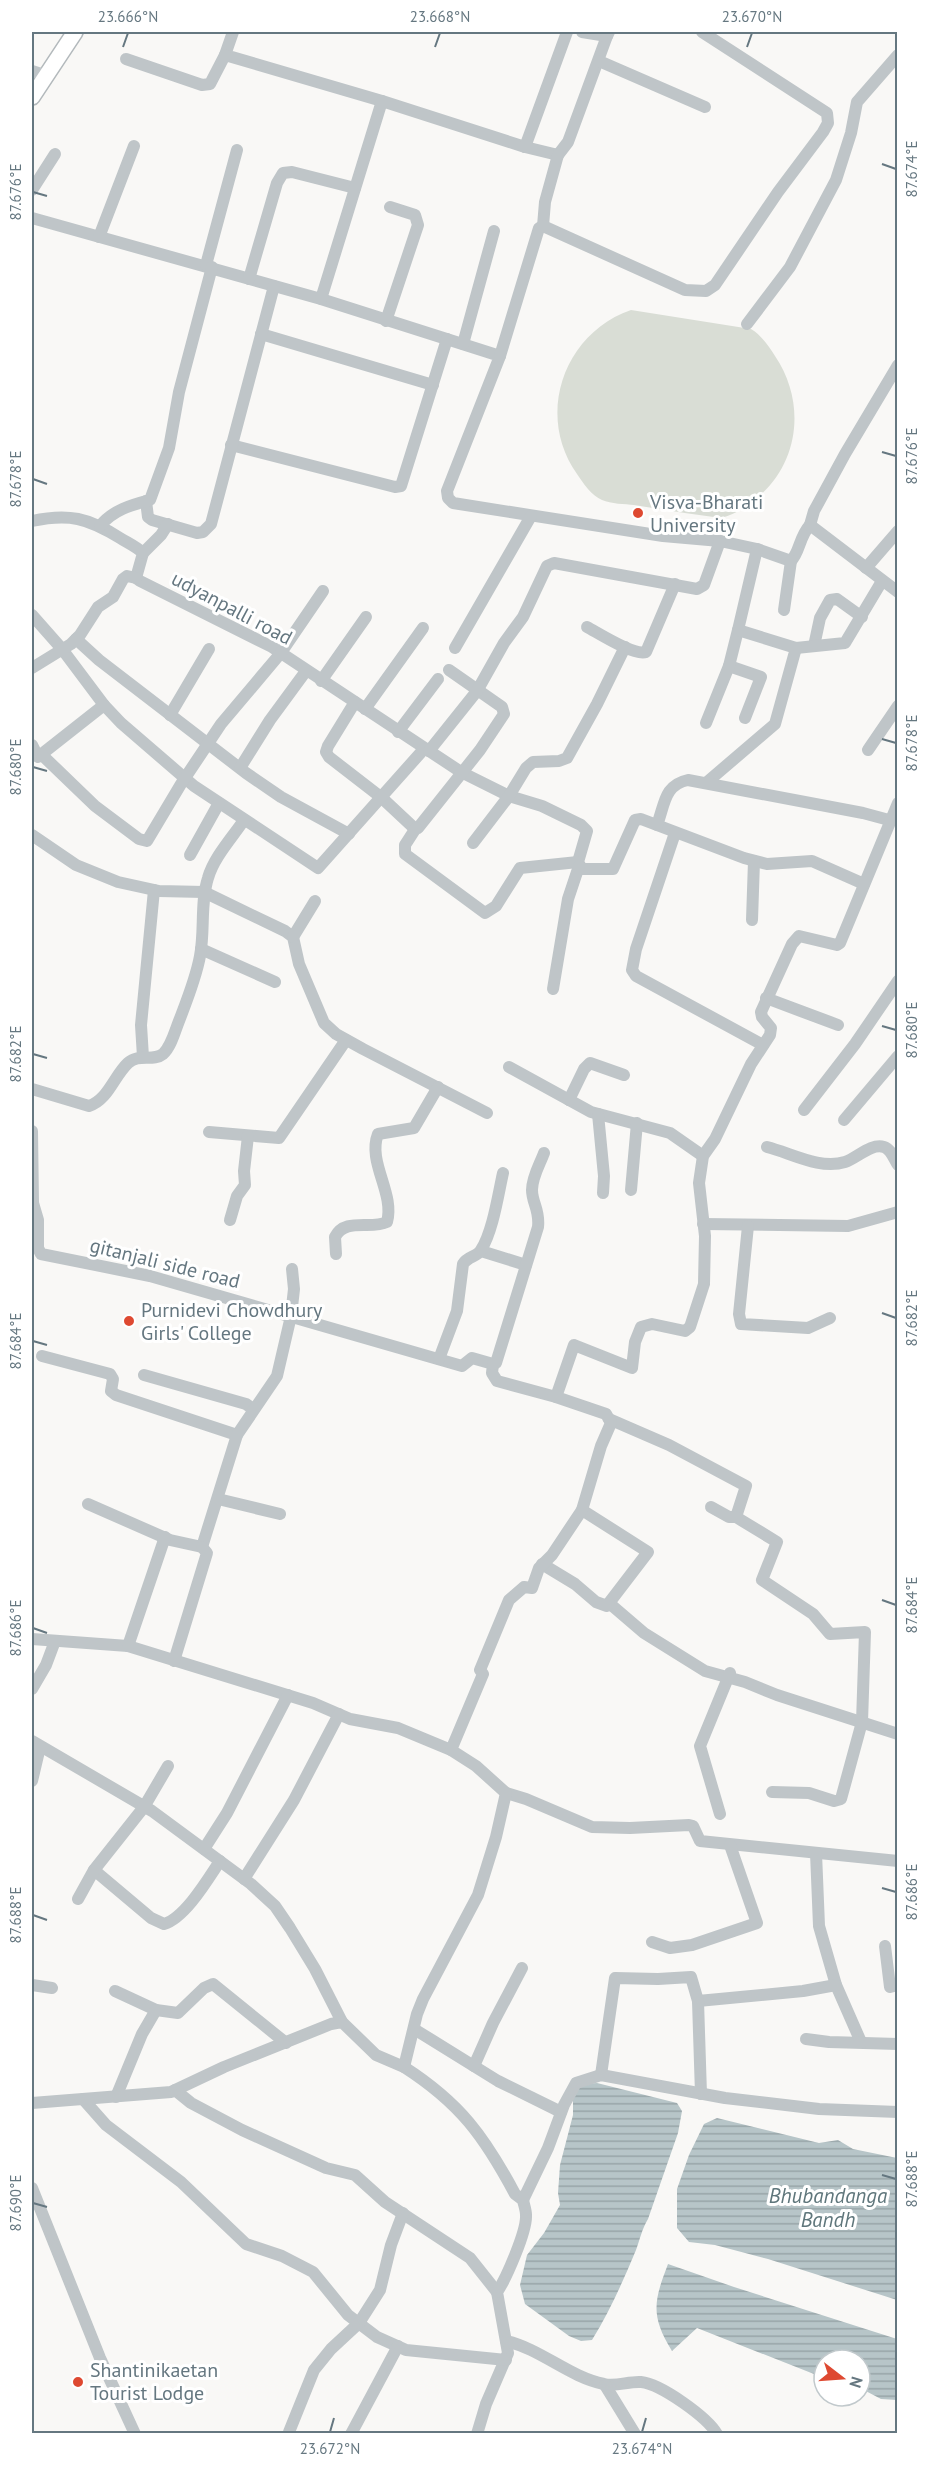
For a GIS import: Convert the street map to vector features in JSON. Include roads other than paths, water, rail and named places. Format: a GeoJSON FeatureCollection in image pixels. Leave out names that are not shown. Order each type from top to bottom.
{"type":"FeatureCollection","features":[{"type":"Feature","properties":{"kind":"main road"},"geometry":{"type":"LineString","coordinates":[[32,97],[38,73],[70,33]]}},
{"type":"Feature","properties":{"kind":"street"},"geometry":{"type":"LineString","coordinates":[[126,59],[202,85],[210,84],[225,56],[233,32]]}},
{"type":"Feature","properties":{"kind":"street"},"geometry":{"type":"LineString","coordinates":[[525,147],[567,32]]}},
{"type":"Feature","properties":{"kind":"street"},"geometry":{"type":"LineString","coordinates":[[582,32],[608,34],[568,142],[558,155],[546,202],[543,226],[535,236],[500,357],[452,476],[447,491],[448,498],[453,502],[531,516],[663,536],[720,541],[757,549],[791,561]]}},
{"type":"Feature","properties":{"kind":"street"},"geometry":{"type":"LineString","coordinates":[[543,226],[685,290],[706,291],[715,285],[778,192],[823,132],[829,117],[827,113],[702,32]]}},
{"type":"Feature","properties":{"kind":"street"},"geometry":{"type":"LineString","coordinates":[[747,324],[790,267],[836,180],[851,133],[857,102],[897,55]]}},
{"type":"Feature","properties":{"kind":"street"},"geometry":{"type":"LineString","coordinates":[[225,56],[558,155]]}},
{"type":"Feature","properties":{"kind":"street"},"geometry":{"type":"LineString","coordinates":[[599,61],[705,107]]}},
{"type":"Feature","properties":{"kind":"street"},"geometry":{"type":"LineString","coordinates":[[321,299],[382,101]]}},
{"type":"Feature","properties":{"kind":"street"},"geometry":{"type":"LineString","coordinates":[[99,237],[134,146]]}},
{"type":"Feature","properties":{"kind":"street"},"geometry":{"type":"LineString","coordinates":[[100,526],[121,509],[150,500],[154,490],[169,448],[179,392],[237,150]]}},
{"type":"Feature","properties":{"kind":"street"},"geometry":{"type":"LineString","coordinates":[[32,190],[55,154]]}},
{"type":"Feature","properties":{"kind":"street"},"geometry":{"type":"LineString","coordinates":[[249,279],[277,183],[283,173],[292,172],[355,188]]}},
{"type":"Feature","properties":{"kind":"street"},"geometry":{"type":"LineString","coordinates":[[386,321],[418,225],[415,215],[390,207]]}},
{"type":"Feature","properties":{"kind":"street"},"geometry":{"type":"LineString","coordinates":[[32,218],[321,299],[500,357]]}},
{"type":"Feature","properties":{"kind":"street"},"geometry":{"type":"LineString","coordinates":[[463,344],[494,231]]}},
{"type":"Feature","properties":{"kind":"street"},"geometry":{"type":"LineString","coordinates":[[146,501],[148,517],[197,532],[203,532],[211,524],[274,286]]}},
{"type":"Feature","properties":{"kind":"street"},"geometry":{"type":"LineString","coordinates":[[261,334],[434,385]]}},
{"type":"Feature","properties":{"kind":"street"},"geometry":{"type":"LineString","coordinates":[[231,445],[351,477],[399,487],[403,484],[447,339]]}},
{"type":"Feature","properties":{"kind":"street"},"geometry":{"type":"LineString","coordinates":[[784,610],[791,561],[796,556],[801,537],[810,525],[814,511],[845,454],[897,365]]}},
{"type":"Feature","properties":{"kind":"street"},"geometry":{"type":"LineString","coordinates":[[455,648],[531,516]]}},
{"type":"Feature","properties":{"kind":"street"},"geometry":{"type":"LineString","coordinates":[[32,522],[64,517],[81,518],[100,526],[144,554]]}},
{"type":"Feature","properties":{"kind":"street"},"geometry":{"type":"LineString","coordinates":[[32,668],[76,639],[98,607],[113,597],[123,579],[127,576],[136,578],[144,554],[168,524]]}},
{"type":"Feature","properties":{"kind":"street"},"geometry":{"type":"LineString","coordinates":[[810,525],[897,592]]}},
{"type":"Feature","properties":{"kind":"street"},"geometry":{"type":"LineString","coordinates":[[866,568],[897,531]]}},
{"type":"Feature","properties":{"kind":"street"},"geometry":{"type":"LineString","coordinates":[[32,615],[121,723],[185,778],[318,868],[477,691],[504,643],[523,617],[547,566],[554,563],[697,589],[702,587],[720,541]]}},
{"type":"Feature","properties":{"kind":"street"},"geometry":{"type":"LineString","coordinates":[[706,723],[729,666],[757,549]]}},
{"type":"Feature","properties":{"kind":"street","name":"udyanpalli road"},"geometry":{"type":"LineString","coordinates":[[136,578],[272,647],[461,772],[509,796],[542,807],[586,828],[578,864]]}},
{"type":"Feature","properties":{"kind":"street"},"geometry":{"type":"LineString","coordinates":[[738,630],[796,648],[837,646],[845,643],[882,581]]}},
{"type":"Feature","properties":{"kind":"street"},"geometry":{"type":"LineString","coordinates":[[587,627],[642,654],[646,652],[675,584]]}},
{"type":"Feature","properties":{"kind":"street"},"geometry":{"type":"LineString","coordinates":[[32,745],[37,759],[95,806],[145,842],[149,840],[185,778],[221,724],[280,654],[323,591]]}},
{"type":"Feature","properties":{"kind":"street"},"geometry":{"type":"LineString","coordinates":[[814,646],[820,618],[830,600],[837,599],[862,617]]}},
{"type":"Feature","properties":{"kind":"street"},"geometry":{"type":"LineString","coordinates":[[321,681],[366,617]]}},
{"type":"Feature","properties":{"kind":"street"},"geometry":{"type":"LineString","coordinates":[[416,828],[329,757],[326,752],[328,746],[423,628]]}},
{"type":"Feature","properties":{"kind":"street"},"geometry":{"type":"LineString","coordinates":[[76,639],[99,660],[240,768],[281,797],[349,834]]}},
{"type":"Feature","properties":{"kind":"street"},"geometry":{"type":"LineString","coordinates":[[473,843],[509,796],[520,776],[533,762],[559,761],[567,758],[597,704],[625,646]]}},
{"type":"Feature","properties":{"kind":"street"},"geometry":{"type":"LineString","coordinates":[[706,783],[775,724],[796,648]]}},
{"type":"Feature","properties":{"kind":"street"},"geometry":{"type":"LineString","coordinates":[[170,715],[209,649]]}},
{"type":"Feature","properties":{"kind":"street"},"geometry":{"type":"LineString","coordinates":[[729,666],[761,677],[745,718]]}},
{"type":"Feature","properties":{"kind":"street"},"geometry":{"type":"LineString","coordinates":[[449,670],[502,707],[504,714],[480,750],[416,828],[405,845],[405,854],[484,913],[496,906],[520,868],[578,864],[586,870],[613,869],[635,820],[641,819],[754,861],[767,864],[812,861],[864,884]]}},
{"type":"Feature","properties":{"kind":"street"},"geometry":{"type":"LineString","coordinates":[[240,768],[270,720],[306,671]]}},
{"type":"Feature","properties":{"kind":"street"},"geometry":{"type":"LineString","coordinates":[[398,732],[438,680]]}},
{"type":"Feature","properties":{"kind":"street"},"geometry":{"type":"LineString","coordinates":[[37,759],[104,705]]}},
{"type":"Feature","properties":{"kind":"street"},"geometry":{"type":"LineString","coordinates":[[868,750],[897,706]]}},
{"type":"Feature","properties":{"kind":"street"},"geometry":{"type":"LineString","coordinates":[[657,825],[668,790],[676,783],[688,780],[890,820]]}},
{"type":"Feature","properties":{"kind":"street"},"geometry":{"type":"LineString","coordinates":[[190,855],[219,803]]}},
{"type":"Feature","properties":{"kind":"street"},"geometry":{"type":"LineString","coordinates":[[556,1397],[574,1345],[632,1368],[635,1342],[641,1326],[652,1324],[685,1331],[690,1327],[704,1284],[703,1224],[699,1183],[703,1156],[715,1138],[750,1065],[771,1028],[762,1017],[761,1012],[792,944],[799,936],[837,945],[840,943],[897,803]]}},
{"type":"Feature","properties":{"kind":"street"},"geometry":{"type":"LineString","coordinates":[[32,1089],[89,1106],[102,1099],[115,1077],[129,1062],[137,1057],[160,1056],[169,1046],[191,987],[201,949],[204,892],[213,866],[244,820]]}},
{"type":"Feature","properties":{"kind":"street"},"geometry":{"type":"LineString","coordinates":[[675,833],[636,949],[633,970],[636,976],[763,1045]]}},
{"type":"Feature","properties":{"kind":"street"},"geometry":{"type":"LineString","coordinates":[[32,835],[76,866],[118,882],[154,890],[204,892],[293,937]]}},
{"type":"Feature","properties":{"kind":"street"},"geometry":{"type":"LineString","coordinates":[[752,920],[754,861]]}},
{"type":"Feature","properties":{"kind":"street"},"geometry":{"type":"LineString","coordinates":[[553,989],[568,899],[578,864]]}},
{"type":"Feature","properties":{"kind":"street"},"geometry":{"type":"LineString","coordinates":[[143,1057],[141,1025],[154,890]]}},
{"type":"Feature","properties":{"kind":"street"},"geometry":{"type":"LineString","coordinates":[[315,901],[293,937],[299,964],[324,1023],[346,1040],[487,1113]]}},
{"type":"Feature","properties":{"kind":"street"},"geometry":{"type":"LineString","coordinates":[[201,949],[275,982]]}},
{"type":"Feature","properties":{"kind":"street"},"geometry":{"type":"LineString","coordinates":[[804,1110],[855,1044],[897,981]]}},
{"type":"Feature","properties":{"kind":"street"},"geometry":{"type":"LineString","coordinates":[[766,998],[838,1025]]}},
{"type":"Feature","properties":{"kind":"street"},"geometry":{"type":"LineString","coordinates":[[209,1132],[273,1139],[283,1134],[346,1040]]}},
{"type":"Feature","properties":{"kind":"street"},"geometry":{"type":"LineString","coordinates":[[844,1120],[897,1056]]}},
{"type":"Feature","properties":{"kind":"street"},"geometry":{"type":"LineString","coordinates":[[569,1100],[584,1069],[590,1064],[624,1076]]}},
{"type":"Feature","properties":{"kind":"street"},"geometry":{"type":"LineString","coordinates":[[509,1067],[598,1114],[670,1133],[703,1156]]}},
{"type":"Feature","properties":{"kind":"street"},"geometry":{"type":"LineString","coordinates":[[336,1254],[335,1237],[340,1229],[387,1222],[390,1211],[386,1186],[377,1157],[378,1134],[414,1128],[438,1087]]}},
{"type":"Feature","properties":{"kind":"street"},"geometry":{"type":"LineString","coordinates":[[598,1114],[604,1176],[603,1193]]}},
{"type":"Feature","properties":{"kind":"street"},"geometry":{"type":"LineString","coordinates":[[631,1190],[637,1123]]}},
{"type":"Feature","properties":{"kind":"street","name":"gitanjali side road"},"geometry":{"type":"LineString","coordinates":[[32,1131],[33,1203],[38,1220],[38,1248],[41,1254],[150,1276],[462,1366],[472,1358],[493,1364]]}},
{"type":"Feature","properties":{"kind":"street"},"geometry":{"type":"LineString","coordinates":[[230,1220],[237,1196],[245,1185],[244,1171],[248,1136]]}},
{"type":"Feature","properties":{"kind":"street"},"geometry":{"type":"LineString","coordinates":[[766,1147],[825,1164],[844,1162],[875,1146],[893,1146],[897,1165]]}},
{"type":"Feature","properties":{"kind":"street"},"geometry":{"type":"LineString","coordinates":[[451,1750],[483,1674],[480,1670],[509,1600],[524,1587],[532,1588],[543,1564],[552,1555],[582,1510],[601,1446],[611,1423],[606,1414],[497,1381],[492,1373],[539,1219],[539,1211],[532,1191],[533,1181],[544,1153]]}},
{"type":"Feature","properties":{"kind":"street"},"geometry":{"type":"LineString","coordinates":[[439,1359],[458,1311],[463,1264],[467,1258],[481,1251],[488,1234],[503,1173]]}},
{"type":"Feature","properties":{"kind":"street"},"geometry":{"type":"LineString","coordinates":[[703,1224],[848,1226],[897,1212]]}},
{"type":"Feature","properties":{"kind":"street"},"geometry":{"type":"LineString","coordinates":[[748,1226],[739,1314],[741,1324],[808,1328],[830,1318]]}},
{"type":"Feature","properties":{"kind":"street"},"geometry":{"type":"LineString","coordinates":[[481,1251],[526,1265]]}},
{"type":"Feature","properties":{"kind":"street"},"geometry":{"type":"LineString","coordinates":[[202,1547],[237,1435],[278,1376],[291,1316],[294,1289],[292,1269]]}},
{"type":"Feature","properties":{"kind":"street"},"geometry":{"type":"LineString","coordinates":[[42,1356],[110,1374],[113,1379],[111,1391],[116,1395],[237,1435]]}},
{"type":"Feature","properties":{"kind":"street"},"geometry":{"type":"LineString","coordinates":[[144,1375],[246,1404],[254,1409]]}},
{"type":"Feature","properties":{"kind":"street"},"geometry":{"type":"LineString","coordinates":[[609,1419],[669,1445],[746,1486],[736,1517]]}},
{"type":"Feature","properties":{"kind":"street"},"geometry":{"type":"LineString","coordinates":[[218,1499],[280,1514]]}},
{"type":"Feature","properties":{"kind":"street"},"geometry":{"type":"LineString","coordinates":[[88,1504],[165,1537],[202,1547],[207,1553],[174,1661]]}},
{"type":"Feature","properties":{"kind":"street"},"geometry":{"type":"LineString","coordinates":[[711,1507],[736,1517],[777,1542],[762,1580],[813,1614],[830,1634],[865,1632],[862,1722],[841,1799],[834,1801],[809,1793],[772,1792]]}},
{"type":"Feature","properties":{"kind":"street"},"geometry":{"type":"LineString","coordinates":[[543,1564],[575,1584],[596,1602],[607,1606],[648,1552],[582,1510]]}},
{"type":"Feature","properties":{"kind":"street"},"geometry":{"type":"LineString","coordinates":[[128,1646],[165,1537]]}},
{"type":"Feature","properties":{"kind":"street"},"geometry":{"type":"LineString","coordinates":[[609,1603],[644,1633],[705,1671],[729,1675],[897,1734]]}},
{"type":"Feature","properties":{"kind":"street"},"geometry":{"type":"LineString","coordinates":[[32,1639],[128,1646],[288,1695],[350,1719],[398,1728],[451,1750],[476,1766],[506,1793],[592,1827],[689,1825],[693,1826],[700,1841],[897,1861]]}},
{"type":"Feature","properties":{"kind":"street"},"geometry":{"type":"LineString","coordinates":[[32,1689],[46,1665],[55,1641]]}},
{"type":"Feature","properties":{"kind":"street"},"geometry":{"type":"LineString","coordinates":[[720,1814],[699,1746],[729,1675]]}},
{"type":"Feature","properties":{"kind":"street"},"geometry":{"type":"LineString","coordinates":[[204,1849],[227,1813],[288,1695]]}},
{"type":"Feature","properties":{"kind":"street"},"geometry":{"type":"LineString","coordinates":[[244,1879],[294,1800],[339,1714]]}},
{"type":"Feature","properties":{"kind":"street"},"geometry":{"type":"LineString","coordinates":[[32,1781],[36,1744],[144,1807],[244,1879],[275,1906],[315,1969],[342,2022],[376,2055],[404,2067],[433,2086],[463,2113],[485,2141],[515,2194],[523,2200]]}},
{"type":"Feature","properties":{"kind":"street"},"geometry":{"type":"LineString","coordinates":[[78,1899],[94,1870],[144,1807],[168,1766]]}},
{"type":"Feature","properties":{"kind":"street"},"geometry":{"type":"LineString","coordinates":[[404,2067],[423,1999],[478,1895],[496,1838],[506,1793]]}},
{"type":"Feature","properties":{"kind":"street"},"geometry":{"type":"LineString","coordinates":[[652,1942],[670,1948],[693,1945],[757,1923],[730,1845]]}},
{"type":"Feature","properties":{"kind":"street"},"geometry":{"type":"LineString","coordinates":[[816,1853],[819,1926],[836,1985],[861,2042]]}},
{"type":"Feature","properties":{"kind":"street"},"geometry":{"type":"LineString","coordinates":[[94,1870],[151,1918],[164,1924],[180,1913],[220,1861]]}},
{"type":"Feature","properties":{"kind":"street"},"geometry":{"type":"LineString","coordinates":[[885,1946],[890,1987],[897,1985]]}},
{"type":"Feature","properties":{"kind":"street"},"geometry":{"type":"LineString","coordinates":[[474,2066],[493,2023],[522,1968]]}},
{"type":"Feature","properties":{"kind":"street"},"geometry":{"type":"LineString","coordinates":[[601,2076],[615,1978],[691,1977],[698,2001],[701,2094]]}},
{"type":"Feature","properties":{"kind":"street"},"geometry":{"type":"LineString","coordinates":[[115,1991],[156,2010],[178,2013],[204,1988],[213,1984],[286,2043]]}},
{"type":"Feature","properties":{"kind":"street"},"geometry":{"type":"LineString","coordinates":[[32,1985],[52,1988]]}},
{"type":"Feature","properties":{"kind":"street"},"geometry":{"type":"LineString","coordinates":[[698,2001],[836,1985]]}},
{"type":"Feature","properties":{"kind":"street"},"geometry":{"type":"LineString","coordinates":[[116,2097],[142,2034],[156,2010]]}},
{"type":"Feature","properties":{"kind":"street"},"geometry":{"type":"LineString","coordinates":[[32,2103],[175,2090],[224,2067],[331,2024],[342,2022]]}},
{"type":"Feature","properties":{"kind":"street"},"geometry":{"type":"LineString","coordinates":[[414,2029],[498,2081],[561,2112]]}},
{"type":"Feature","properties":{"kind":"street"},"geometry":{"type":"LineString","coordinates":[[806,2038],[897,2044]]}},
{"type":"Feature","properties":{"kind":"street"},"geometry":{"type":"LineString","coordinates":[[497,2292],[504,2283],[526,2217],[523,2200],[576,2083],[601,2076],[701,2094],[819,2109],[897,2112]]}},
{"type":"Feature","properties":{"kind":"street"},"geometry":{"type":"LineString","coordinates":[[175,2090],[191,2103],[242,2130],[326,2168],[355,2175],[385,2202],[470,2258],[497,2292],[508,2353],[486,2404],[477,2433]]}},
{"type":"Feature","properties":{"kind":"street"},"geometry":{"type":"LineString","coordinates":[[83,2099],[106,2125],[181,2182],[246,2244],[282,2256],[313,2272],[348,2315],[377,2337],[406,2350],[506,2360]]}},
{"type":"Feature","properties":{"kind":"street"},"geometry":{"type":"LineString","coordinates":[[32,2188],[100,2358],[135,2433]]}},
{"type":"Feature","properties":{"kind":"street"},"geometry":{"type":"LineString","coordinates":[[290,2433],[315,2370],[331,2349],[359,2323],[380,2290],[391,2245],[403,2213]]}},
{"type":"Feature","properties":{"kind":"street"},"geometry":{"type":"LineString","coordinates":[[506,2341],[521,2344],[554,2364],[605,2385],[642,2382],[669,2392],[717,2433]]}},
{"type":"Feature","properties":{"kind":"street"},"geometry":{"type":"LineString","coordinates":[[351,2433],[398,2346]]}},
{"type":"Feature","properties":{"kind":"street"},"geometry":{"type":"LineString","coordinates":[[605,2385],[635,2433]]}},
{"type":"Feature","properties":{"kind":"water"},"geometry":{"type":"Polygon","coordinates":[[[597,2083],[677,2103],[682,2111],[678,2133],[648,2219],[626,2273],[592,2340],[581,2341],[569,2336],[525,2304],[520,2285],[527,2255],[544,2233],[560,2205],[558,2193],[560,2165],[573,2115],[573,2097],[581,2084],[597,2083]]]}},
{"type":"Feature","properties":{"kind":"water","name":"Bhubandanga Bandh"},"geometry":{"type":"Polygon","coordinates":[[[717,2118],[819,2143],[838,2140],[853,2149],[897,2158],[897,2300],[768,2259],[715,2245],[689,2242],[677,2228],[677,2189],[689,2155],[704,2124],[717,2118]]]}},
{"type":"Feature","properties":{"kind":"water"},"geometry":{"type":"Polygon","coordinates":[[[668,2264],[897,2339],[897,2400],[881,2399],[872,2394],[872,2348],[812,2348],[812,2373],[697,2328],[672,2351],[657,2317],[657,2298],[668,2264]]]}},
{"type":"Feature","properties":{"kind":"place","name":"Visva-Bharati University"},"geometry":{"type":"Point","coordinates":[638,513]}},
{"type":"Feature","properties":{"kind":"place","name":"Purnidevi Chowdhury Girls' College"},"geometry":{"type":"Point","coordinates":[129,1321]}},
{"type":"Feature","properties":{"kind":"place","name":"Shantinikaetan Tourist Lodge"},"geometry":{"type":"Point","coordinates":[78,2382]}}]}
